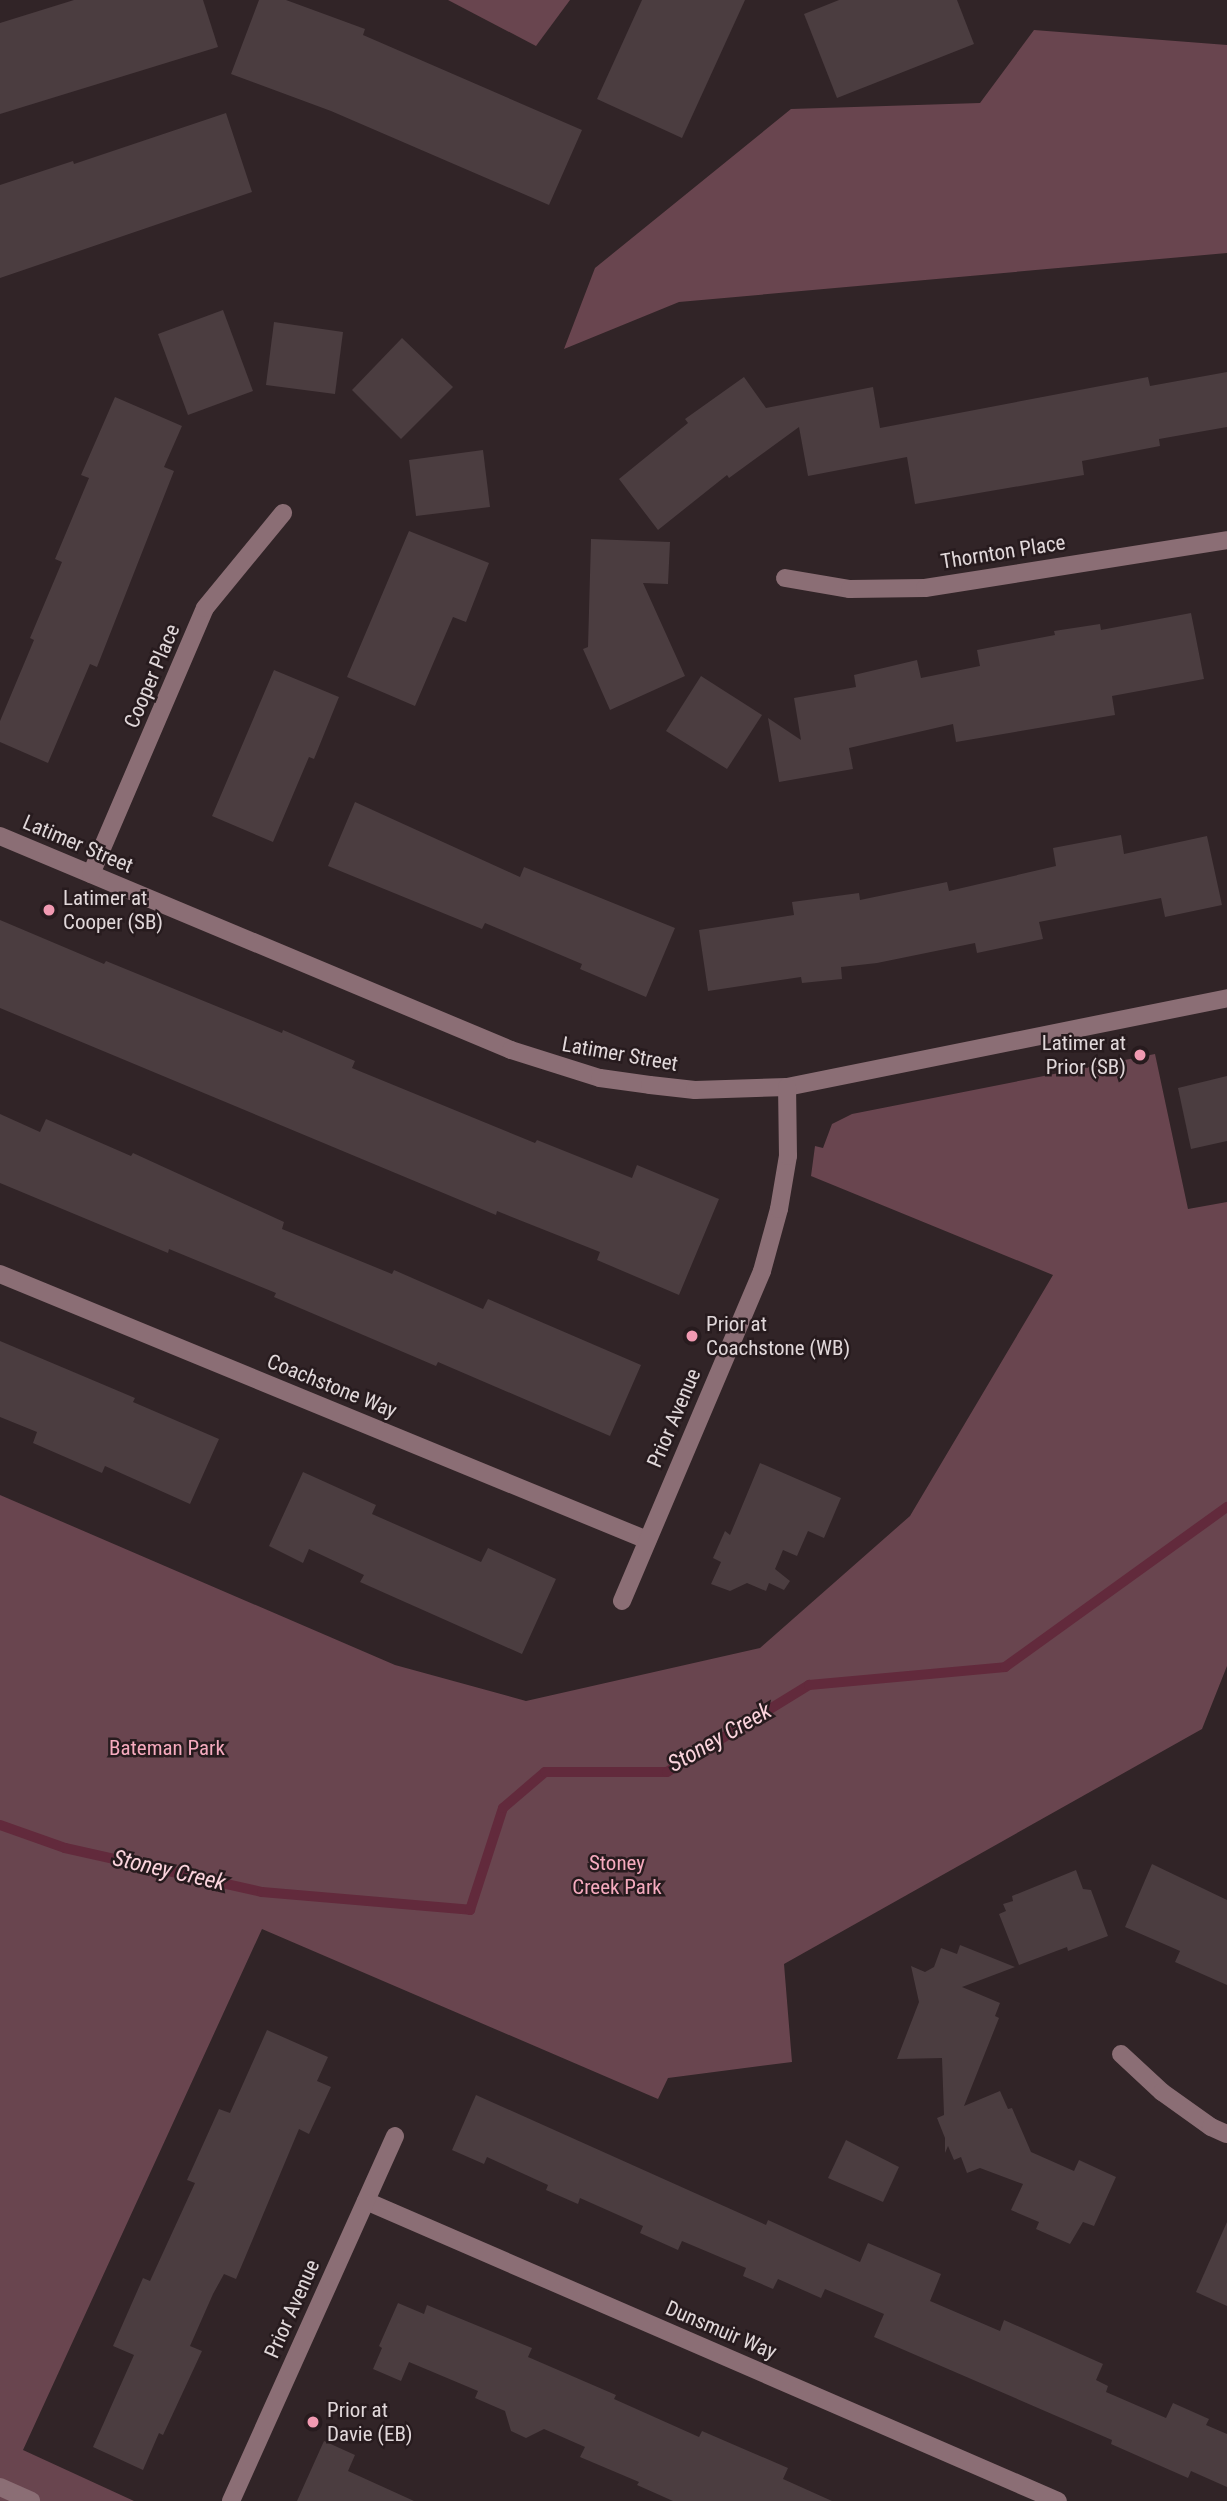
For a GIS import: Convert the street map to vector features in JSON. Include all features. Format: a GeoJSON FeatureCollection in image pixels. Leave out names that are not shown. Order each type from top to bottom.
{"type":"FeatureCollection","features":[{"type":"Feature","properties":{"kind":"street","name":"Cooper Place"},"geometry":{"type":"LineString","coordinates":[[91,874],[205,608],[283,513]]}},
{"type":"Feature","properties":{"kind":"street","name":"Thornton Place"},"geometry":{"type":"LineString","coordinates":[[785,579],[850,589],[925,588],[1227,540]]}},
{"type":"Feature","properties":{"kind":"street","name":"Latimer Street"},"geometry":{"type":"LineString","coordinates":[[0,836],[554,1066],[600,1078],[695,1090],[787,1087],[1227,998]]}},
{"type":"Feature","properties":{"kind":"street","name":"Prior Avenue"},"geometry":{"type":"LineString","coordinates":[[622,1601],[762,1271],[779,1209],[788,1156],[787,1087]]}},
{"type":"Feature","properties":{"kind":"street","name":"Coachstone Way"},"geometry":{"type":"LineString","coordinates":[[0,1274],[647,1540]]}},
{"type":"Feature","properties":{"kind":"street"},"geometry":{"type":"LineString","coordinates":[[1121,2054],[1162,2092],[1211,2127],[1227,2134]]}},
{"type":"Feature","properties":{"kind":"street","name":"Prior Avenue"},"geometry":{"type":"LineString","coordinates":[[231,2501],[395,2136]]}},
{"type":"Feature","properties":{"kind":"street","name":"Dunsmuir Way"},"geometry":{"type":"LineString","coordinates":[[366,2201],[1058,2501]]}},
{"type":"Feature","properties":{"kind":"street"},"geometry":{"type":"LineString","coordinates":[[0,2487],[31,2501]]}},
{"type":"Feature","properties":{"kind":"green space"},"geometry":{"type":"Polygon","coordinates":[[[448,0],[570,0],[536,46],[448,0]]]}},
{"type":"Feature","properties":{"kind":"green space"},"geometry":{"type":"Polygon","coordinates":[[[1034,30],[1227,45],[1227,253],[679,302],[564,349],[595,268],[791,109],[980,103],[1034,30]]]}},
{"type":"Feature","properties":{"kind":"green space","name":"Stoney Creek Park"},"geometry":{"type":"Polygon","coordinates":[[[1155,1054],[1188,1209],[1227,1202],[1227,1666],[1202,1729],[784,1964],[792,2062],[668,2078],[658,2099],[262,1929],[23,2450],[134,2501],[0,2501],[0,1495],[395,1665],[526,1701],[760,1648],[910,1516],[1053,1275],[811,1176],[815,1146],[823,1148],[832,1124],[852,1114],[1155,1054]]]}},
{"type":"Feature","properties":{"kind":"building"},"geometry":{"type":"Polygon","coordinates":[[[74,0],[203,0],[218,47],[0,114],[0,23],[74,0]]]}},
{"type":"Feature","properties":{"kind":"building"},"geometry":{"type":"Polygon","coordinates":[[[259,0],[286,0],[365,29],[363,35],[582,130],[549,205],[331,111],[231,74],[259,0]]]}},
{"type":"Feature","properties":{"kind":"building"},"geometry":{"type":"Polygon","coordinates":[[[642,0],[745,0],[682,138],[597,99],[642,0]]]}},
{"type":"Feature","properties":{"kind":"building"},"geometry":{"type":"Polygon","coordinates":[[[839,0],[957,0],[974,44],[837,98],[804,14],[839,0]]]}},
{"type":"Feature","properties":{"kind":"building"},"geometry":{"type":"Polygon","coordinates":[[[226,113],[252,192],[0,278],[0,185],[73,161],[74,164],[226,113]]]}},
{"type":"Feature","properties":{"kind":"building"},"geometry":{"type":"Polygon","coordinates":[[[223,310],[253,391],[188,415],[158,334],[223,310]]]}},
{"type":"Feature","properties":{"kind":"building"},"geometry":{"type":"Polygon","coordinates":[[[274,322],[343,332],[335,394],[266,385],[274,322]]]}},
{"type":"Feature","properties":{"kind":"building"},"geometry":{"type":"Polygon","coordinates":[[[402,338],[453,387],[401,439],[352,390],[402,338]]]}},
{"type":"Feature","properties":{"kind":"building"},"geometry":{"type":"Polygon","coordinates":[[[1227,372],[1227,427],[1159,439],[1160,446],[1082,461],[1084,475],[915,504],[907,457],[808,476],[799,427],[729,478],[727,475],[658,530],[619,479],[688,423],[685,419],[744,377],[766,408],[873,387],[880,428],[1148,377],[1150,386],[1227,372]]]}},
{"type":"Feature","properties":{"kind":"building"},"geometry":{"type":"Polygon","coordinates":[[[115,397],[182,426],[164,467],[174,471],[97,667],[90,664],[48,763],[0,742],[0,721],[34,640],[30,638],[62,562],[55,559],[89,478],[81,475],[115,397]]]}},
{"type":"Feature","properties":{"kind":"building"},"geometry":{"type":"Polygon","coordinates":[[[483,450],[490,507],[416,516],[409,460],[483,450]]]}},
{"type":"Feature","properties":{"kind":"building"},"geometry":{"type":"Polygon","coordinates":[[[409,531],[489,563],[466,622],[453,617],[415,706],[347,677],[409,531]]]}},
{"type":"Feature","properties":{"kind":"building"},"geometry":{"type":"Polygon","coordinates":[[[591,539],[670,542],[668,584],[643,583],[685,676],[610,710],[583,649],[588,647],[591,539]]]}},
{"type":"Feature","properties":{"kind":"building"},"geometry":{"type":"Polygon","coordinates":[[[1191,613],[1204,679],[1112,696],[1115,715],[956,742],[953,724],[849,748],[853,769],[779,782],[768,718],[801,740],[794,698],[856,687],[854,675],[917,660],[921,678],[980,666],[977,650],[1055,635],[1054,631],[1100,624],[1101,630],[1191,613]]]}},
{"type":"Feature","properties":{"kind":"building"},"geometry":{"type":"Polygon","coordinates":[[[274,670],[339,697],[314,759],[309,757],[273,842],[212,816],[274,670]]]}},
{"type":"Feature","properties":{"kind":"building"},"geometry":{"type":"Polygon","coordinates":[[[701,676],[762,715],[727,769],[666,731],[701,676]]]}},
{"type":"Feature","properties":{"kind":"building"},"geometry":{"type":"Polygon","coordinates":[[[355,802],[520,877],[524,867],[675,928],[646,997],[580,969],[582,964],[485,923],[482,929],[328,866],[355,802]]]}},
{"type":"Feature","properties":{"kind":"building"},"geometry":{"type":"Polygon","coordinates":[[[1121,835],[1124,854],[1207,836],[1222,905],[1165,917],[1161,898],[1039,922],[1043,939],[977,953],[975,943],[877,963],[841,967],[842,979],[802,983],[801,977],[708,991],[699,930],[794,915],[792,902],[859,893],[860,900],[947,882],[949,891],[1056,866],[1053,848],[1121,835]]]}},
{"type":"Feature","properties":{"kind":"building"},"geometry":{"type":"Polygon","coordinates":[[[0,920],[104,964],[106,961],[282,1033],[283,1030],[355,1061],[352,1068],[535,1143],[537,1140],[632,1178],[637,1165],[719,1199],[679,1295],[597,1260],[600,1252],[497,1211],[496,1215],[0,1008],[0,920]]]}},
{"type":"Feature","properties":{"kind":"building"},"geometry":{"type":"Polygon","coordinates":[[[1227,1076],[1227,1141],[1191,1149],[1178,1088],[1227,1076]]]}},
{"type":"Feature","properties":{"kind":"building"},"geometry":{"type":"Polygon","coordinates":[[[0,1114],[40,1132],[46,1119],[131,1156],[133,1153],[284,1222],[282,1229],[392,1274],[394,1270],[483,1309],[488,1299],[641,1365],[610,1436],[438,1362],[436,1366],[274,1297],[276,1293],[169,1249],[168,1253],[0,1183],[0,1114]]]}},
{"type":"Feature","properties":{"kind":"building"},"geometry":{"type":"Polygon","coordinates":[[[0,1341],[135,1398],[133,1402],[219,1439],[190,1504],[105,1466],[102,1473],[33,1443],[37,1432],[0,1417],[0,1341]]]}},
{"type":"Feature","properties":{"kind":"building"},"geometry":{"type":"Polygon","coordinates":[[[760,1463],[841,1498],[824,1538],[808,1531],[797,1556],[783,1550],[775,1569],[790,1581],[784,1590],[769,1583],[766,1591],[747,1583],[730,1591],[711,1584],[721,1562],[713,1558],[725,1531],[730,1535],[760,1463]]]}},
{"type":"Feature","properties":{"kind":"building"},"geometry":{"type":"Polygon","coordinates":[[[303,1472],[376,1505],[372,1514],[481,1562],[488,1548],[556,1579],[522,1654],[360,1582],[364,1575],[309,1549],[303,1563],[269,1546],[303,1472]]]}},
{"type":"Feature","properties":{"kind":"building"},"geometry":{"type":"Polygon","coordinates":[[[1152,1864],[1227,1900],[1227,1985],[1175,1962],[1180,1951],[1125,1927],[1152,1864]]]}},
{"type":"Feature","properties":{"kind":"building"},"geometry":{"type":"Polygon","coordinates":[[[1076,1870],[1083,1889],[1091,1890],[1108,1936],[1068,1951],[1067,1947],[1019,1965],[999,1914],[1006,1911],[1003,1904],[1013,1901],[1012,1896],[1076,1870]]]}},
{"type":"Feature","properties":{"kind":"building"},"geometry":{"type":"Polygon","coordinates":[[[960,1945],[1015,1967],[962,1987],[1000,2003],[995,2016],[999,2018],[964,2106],[1000,2091],[1008,2109],[1012,2108],[1031,2152],[1074,2171],[1079,2160],[1116,2177],[1094,2226],[1083,2222],[1070,2244],[1036,2229],[1039,2222],[1011,2210],[1023,2184],[980,2168],[967,2173],[961,2157],[954,2160],[948,2146],[945,2153],[945,2138],[937,2118],[944,2115],[942,2058],[897,2059],[919,2002],[911,1966],[925,1972],[934,1967],[941,1948],[957,1954],[960,1945]]]}},
{"type":"Feature","properties":{"kind":"building"},"geometry":{"type":"Polygon","coordinates":[[[267,2030],[328,2057],[317,2081],[331,2087],[309,2134],[299,2129],[236,2279],[224,2274],[213,2294],[190,2346],[202,2351],[163,2435],[159,2433],[143,2470],[93,2447],[134,2355],[113,2346],[143,2278],[150,2281],[195,2183],[187,2180],[219,2109],[230,2113],[267,2030]]]}},
{"type":"Feature","properties":{"kind":"building"},"geometry":{"type":"Polygon","coordinates":[[[476,2095],[766,2225],[768,2220],[860,2262],[868,2243],[941,2274],[930,2301],[1000,2331],[1004,2320],[1103,2364],[1096,2380],[1108,2386],[1106,2392],[1166,2418],[1173,2403],[1209,2419],[1206,2425],[1227,2434],[1227,2487],[1191,2471],[1188,2478],[1111,2444],[1112,2440],[874,2337],[884,2314],[825,2289],[821,2298],[778,2279],[773,2289],[743,2276],[746,2268],[682,2241],[678,2250],[640,2233],[643,2226],[580,2198],[578,2204],[546,2190],[548,2185],[487,2157],[484,2164],[452,2150],[476,2095]]]}},
{"type":"Feature","properties":{"kind":"building"},"geometry":{"type":"Polygon","coordinates":[[[846,2140],[899,2167],[883,2202],[828,2178],[846,2140]]]}},
{"type":"Feature","properties":{"kind":"building"},"geometry":{"type":"Polygon","coordinates":[[[1227,2222],[1227,2306],[1196,2292],[1227,2222]]]}},
{"type":"Feature","properties":{"kind":"building"},"geometry":{"type":"Polygon","coordinates":[[[398,2303],[424,2314],[427,2305],[532,2348],[528,2357],[616,2395],[614,2399],[699,2437],[702,2431],[788,2468],[783,2479],[832,2501],[673,2501],[637,2485],[639,2482],[580,2457],[585,2447],[544,2429],[526,2438],[511,2431],[505,2411],[475,2398],[478,2391],[409,2362],[401,2381],[373,2369],[382,2348],[379,2346],[398,2303]]]}},
{"type":"Feature","properties":{"kind":"building"},"geometry":{"type":"Polygon","coordinates":[[[324,2441],[355,2455],[348,2471],[414,2501],[297,2501],[324,2441]]]}},
{"type":"Feature","properties":{"kind":"waterway","name":"Stoney Creek"},"geometry":{"type":"LineString","coordinates":[[0,1825],[65,1848],[262,1892],[470,1910],[503,1808],[545,1772],[667,1772],[809,1685],[1005,1667],[1227,1507]]}},
{"type":"Feature","properties":{"kind":"place","name":"Latimer at Cooper (SB)"},"geometry":{"type":"Point","coordinates":[49,910]}},
{"type":"Feature","properties":{"kind":"place","name":"Latimer at Prior (SB)"},"geometry":{"type":"Point","coordinates":[1140,1055]}},
{"type":"Feature","properties":{"kind":"place","name":"Prior at Coachstone (WB)"},"geometry":{"type":"Point","coordinates":[692,1336]}},
{"type":"Feature","properties":{"kind":"place","name":"Prior at Davie (EB)"},"geometry":{"type":"Point","coordinates":[313,2422]}},
{"type":"Feature","properties":{"kind":"park label","name":"Bateman Park"},"geometry":{"type":"Point","coordinates":[167,1748]}}]}
